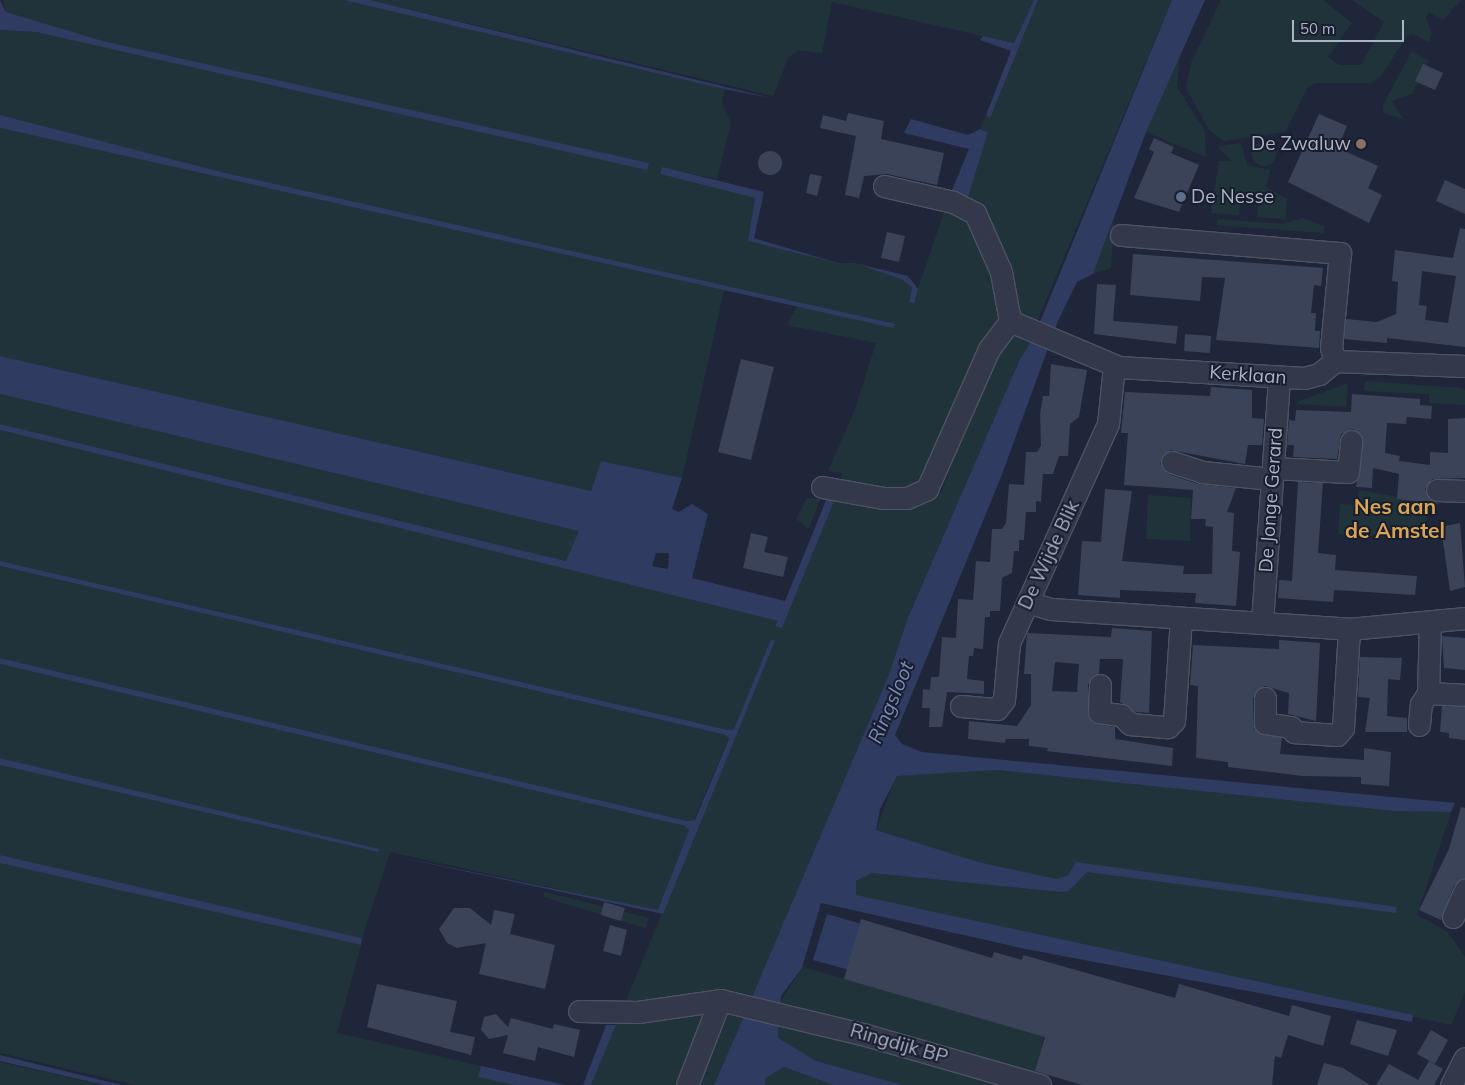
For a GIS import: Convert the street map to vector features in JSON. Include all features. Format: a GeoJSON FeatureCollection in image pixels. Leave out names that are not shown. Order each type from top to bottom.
{"type":"FeatureCollection","features":[{"type":"Feature","properties":{"kind":"street"},"geometry":{"type":"LineString","coordinates":[[822,487],[884,498],[907,498],[928,489],[989,349],[1010,320],[1001,272],[975,213],[952,202],[884,186]]}},
{"type":"Feature","properties":{"kind":"street"},"geometry":{"type":"LineString","coordinates":[[1121,235],[1340,253],[1331,348],[1335,361],[1465,366]]}},
{"type":"Feature","properties":{"kind":"street","name":"Kerklaan"},"geometry":{"type":"LineString","coordinates":[[1010,320],[1053,342],[1114,366],[1279,378],[1319,374],[1335,361]]}},
{"type":"Feature","properties":{"kind":"street","name":"De Wijde Blik"},"geometry":{"type":"LineString","coordinates":[[962,706],[997,709],[1004,700],[1009,643],[1030,603],[1108,424],[1114,366]]}},
{"type":"Feature","properties":{"kind":"street","name":"De Jonge Gerard"},"geometry":{"type":"LineString","coordinates":[[1262,622],[1279,378]]}},
{"type":"Feature","properties":{"kind":"street"},"geometry":{"type":"LineString","coordinates":[[1172,462],[1202,472],[1272,474],[1348,472],[1351,441]]}},
{"type":"Feature","properties":{"kind":"street"},"geometry":{"type":"LineString","coordinates":[[1437,490],[1465,491]]}},
{"type":"Feature","properties":{"kind":"street"},"geometry":{"type":"LineString","coordinates":[[1030,603],[1181,619],[1262,622],[1349,630],[1465,618]]}},
{"type":"Feature","properties":{"kind":"street"},"geometry":{"type":"LineString","coordinates":[[1100,685],[1099,712],[1121,715],[1130,724],[1168,727],[1174,720],[1181,619]]}},
{"type":"Feature","properties":{"kind":"street"},"geometry":{"type":"LineString","coordinates":[[1419,725],[1421,704],[1428,693],[1430,623]]}},
{"type":"Feature","properties":{"kind":"street"},"geometry":{"type":"LineString","coordinates":[[1265,698],[1266,723],[1291,727],[1294,732],[1337,735],[1343,728],[1349,630]]}},
{"type":"Feature","properties":{"kind":"street"},"geometry":{"type":"LineString","coordinates":[[1428,693],[1463,695]]}},
{"type":"Feature","properties":{"kind":"street"},"geometry":{"type":"LineString","coordinates":[[1453,917],[1465,890]]}},
{"type":"Feature","properties":{"kind":"street"},"geometry":{"type":"LineString","coordinates":[[688,1085],[720,1000]]}},
{"type":"Feature","properties":{"kind":"street","name":"Ringdijk BP"},"geometry":{"type":"LineString","coordinates":[[579,1011],[638,1012],[720,1000],[762,1008],[1040,1085]]}},
{"type":"Feature","properties":{"kind":"street"},"geometry":{"type":"LineString","coordinates":[[1451,1085],[1465,1058]]}},
{"type":"Feature","properties":{"kind":"shaded area"},"geometry":{"type":"Polygon","coordinates":[[[3,0],[343,0],[724,89],[722,103],[731,123],[717,179],[662,168],[660,174],[755,198],[748,241],[840,263],[855,263],[903,280],[912,288],[909,302],[913,303],[950,195],[988,132],[980,129],[986,115],[990,117],[1038,0],[1172,0],[1037,322],[1021,317],[1013,305],[991,327],[980,343],[928,478],[896,495],[839,485],[843,473],[828,471],[854,412],[876,343],[787,325],[797,306],[894,328],[226,173],[0,115],[0,30],[36,32],[568,152],[648,163],[103,41],[6,12],[3,0]]]}},
{"type":"Feature","properties":{"kind":"shaded area"},"geometry":{"type":"Polygon","coordinates":[[[370,0],[1034,0],[1014,43],[832,2],[822,53],[798,50],[788,58],[773,96],[370,0]]]}},
{"type":"Feature","properties":{"kind":"shaded area"},"geometry":{"type":"Polygon","coordinates":[[[1221,0],[1323,0],[1352,23],[1328,57],[1339,65],[1361,65],[1384,22],[1352,0],[1461,0],[1443,20],[1429,12],[1426,18],[1432,33],[1428,42],[1413,34],[1407,36],[1380,77],[1371,83],[1316,83],[1308,87],[1285,132],[1224,141],[1209,130],[1186,88],[1191,63],[1221,0]]]}},
{"type":"Feature","properties":{"kind":"shaded area"},"geometry":{"type":"Polygon","coordinates":[[[1412,51],[1429,61],[1412,94],[1392,101],[1403,119],[1383,113],[1383,105],[1412,51]]]}},
{"type":"Feature","properties":{"kind":"shaded area"},"geometry":{"type":"Polygon","coordinates":[[[1180,55],[1177,87],[1205,131],[1206,157],[1146,132],[1180,55]]]}},
{"type":"Feature","properties":{"kind":"shaded area"},"geometry":{"type":"Polygon","coordinates":[[[0,128],[724,290],[682,478],[601,461],[591,491],[0,356],[0,128]]]}},
{"type":"Feature","properties":{"kind":"shaded area"},"geometry":{"type":"Polygon","coordinates":[[[1264,142],[1273,145],[1276,154],[1273,163],[1264,166],[1255,163],[1252,154],[1255,145],[1264,142]]]}},
{"type":"Feature","properties":{"kind":"shaded area"},"geometry":{"type":"Polygon","coordinates":[[[1241,143],[1247,165],[1270,170],[1266,187],[1287,199],[1286,219],[1257,217],[1259,199],[1241,197],[1239,215],[1211,213],[1219,161],[1231,161],[1218,147],[1241,143]]]}},
{"type":"Feature","properties":{"kind":"shaded area"},"geometry":{"type":"Polygon","coordinates":[[[1302,218],[1324,226],[1324,233],[1216,225],[1218,219],[1282,224],[1302,218]]]}},
{"type":"Feature","properties":{"kind":"shaded area"},"geometry":{"type":"Polygon","coordinates":[[[1114,220],[1111,268],[1093,274],[1114,220]]]}},
{"type":"Feature","properties":{"kind":"shaded area"},"geometry":{"type":"Polygon","coordinates":[[[1013,333],[1026,342],[1033,339],[1020,359],[907,620],[888,677],[754,995],[761,1001],[711,994],[679,1085],[591,1085],[775,641],[771,639],[734,729],[728,730],[0,561],[0,430],[778,621],[782,628],[835,499],[900,510],[919,507],[942,491],[995,346],[1013,333]]]}},
{"type":"Feature","properties":{"kind":"shaded area"},"geometry":{"type":"Polygon","coordinates":[[[1365,381],[1461,388],[1465,390],[1465,405],[1429,403],[1429,394],[1364,391],[1365,381]]]}},
{"type":"Feature","properties":{"kind":"shaded area"},"geometry":{"type":"Polygon","coordinates":[[[1348,383],[1346,407],[1298,404],[1297,402],[1348,383]]]}},
{"type":"Feature","properties":{"kind":"shaded area"},"geometry":{"type":"Polygon","coordinates":[[[0,394],[579,531],[567,561],[0,424],[0,394]]]}},
{"type":"Feature","properties":{"kind":"shaded area"},"geometry":{"type":"Polygon","coordinates":[[[1359,490],[1426,502],[1428,540],[1338,534],[1340,504],[1358,505],[1359,490]]]}},
{"type":"Feature","properties":{"kind":"shaded area"},"geometry":{"type":"Polygon","coordinates":[[[1148,495],[1191,498],[1190,541],[1146,539],[1148,495]]]}},
{"type":"Feature","properties":{"kind":"shaded area"},"geometry":{"type":"Polygon","coordinates":[[[807,498],[820,499],[809,529],[796,519],[807,498]]]}},
{"type":"Feature","properties":{"kind":"shaded area"},"geometry":{"type":"Polygon","coordinates":[[[0,566],[726,735],[729,738],[694,820],[687,821],[0,658],[0,566]]]}},
{"type":"Feature","properties":{"kind":"shaded area"},"geometry":{"type":"Polygon","coordinates":[[[0,664],[685,826],[689,830],[658,911],[390,852],[362,938],[0,855],[0,765],[377,852],[0,758],[0,664]]]}},
{"type":"Feature","properties":{"kind":"shaded area"},"geometry":{"type":"Polygon","coordinates":[[[997,770],[1394,811],[1451,812],[1417,915],[1448,932],[1465,957],[1465,992],[1451,1025],[856,896],[856,881],[872,873],[1060,892],[876,830],[896,776],[997,770]]]}},
{"type":"Feature","properties":{"kind":"shaded area"},"geometry":{"type":"Polygon","coordinates":[[[0,863],[361,945],[337,1033],[565,1085],[136,1085],[0,1053],[0,863]]]}},
{"type":"Feature","properties":{"kind":"shaded area"},"geometry":{"type":"Polygon","coordinates":[[[544,892],[649,918],[645,928],[544,897],[544,892]]]}},
{"type":"Feature","properties":{"kind":"shaded area"},"geometry":{"type":"Polygon","coordinates":[[[803,967],[1044,1035],[1037,1071],[1021,1074],[779,1004],[803,967]]]}},
{"type":"Feature","properties":{"kind":"shaded area"},"geometry":{"type":"Polygon","coordinates":[[[721,1011],[746,1012],[714,1085],[692,1085],[721,1011]]]}},
{"type":"Feature","properties":{"kind":"shaded area"},"geometry":{"type":"Polygon","coordinates":[[[781,1016],[1038,1085],[903,1085],[816,1061],[787,1047],[778,1038],[781,1016]]]}},
{"type":"Feature","properties":{"kind":"shaded area"},"geometry":{"type":"Polygon","coordinates":[[[0,1062],[102,1085],[0,1085],[0,1062]]]}},
{"type":"Feature","properties":{"kind":"shaded area"},"geometry":{"type":"Polygon","coordinates":[[[784,1067],[833,1085],[765,1085],[766,1078],[784,1067]]]}},
{"type":"Feature","properties":{"kind":"water"},"geometry":{"type":"Polygon","coordinates":[[[0,0],[6,12],[103,41],[649,163],[647,170],[36,32],[0,30],[0,0]]]}},
{"type":"Feature","properties":{"kind":"water"},"geometry":{"type":"Polygon","coordinates":[[[343,0],[370,0],[771,98],[724,89],[343,0]]]}},
{"type":"Feature","properties":{"kind":"water"},"geometry":{"type":"Polygon","coordinates":[[[1034,0],[1038,0],[990,118],[986,115],[1011,51],[980,40],[983,36],[1014,43],[1034,0]]]}},
{"type":"Feature","properties":{"kind":"water","name":"Ringsloot"},"geometry":{"type":"Polygon","coordinates":[[[1172,0],[1205,0],[1146,132],[1093,274],[1077,282],[1058,321],[1001,477],[895,735],[902,744],[922,752],[1455,803],[1451,812],[1394,811],[997,770],[897,776],[880,809],[876,830],[978,862],[1056,879],[1068,876],[1076,862],[1397,907],[1396,913],[1087,872],[1069,891],[1061,892],[872,873],[856,881],[856,895],[1413,1015],[1412,1022],[1026,949],[821,903],[802,968],[781,996],[778,1038],[816,1061],[903,1085],[833,1085],[784,1067],[766,1078],[765,1085],[714,1085],[746,1012],[760,1001],[753,995],[888,677],[907,620],[1020,359],[1033,339],[1172,0]]]}},
{"type":"Feature","properties":{"kind":"water"},"geometry":{"type":"Polygon","coordinates":[[[0,115],[226,173],[895,324],[893,328],[0,128],[0,115]]]}},
{"type":"Feature","properties":{"kind":"water"},"geometry":{"type":"Polygon","coordinates":[[[911,119],[968,135],[980,129],[988,132],[967,200],[950,195],[969,149],[904,133],[911,119]]]}},
{"type":"Feature","properties":{"kind":"water"},"geometry":{"type":"Polygon","coordinates":[[[662,167],[764,192],[754,238],[841,264],[748,241],[755,198],[660,174],[662,167]]]}},
{"type":"Feature","properties":{"kind":"water"},"geometry":{"type":"Polygon","coordinates":[[[855,263],[908,276],[918,289],[914,303],[909,302],[912,288],[903,280],[855,263]]]}},
{"type":"Feature","properties":{"kind":"water"},"geometry":{"type":"Polygon","coordinates":[[[0,356],[591,491],[601,461],[682,478],[672,509],[679,512],[692,504],[708,514],[692,578],[785,601],[827,498],[835,499],[782,628],[775,626],[778,621],[0,430],[0,424],[566,561],[579,531],[0,394],[0,356]],[[656,553],[652,566],[668,569],[669,553],[656,553]]]}},
{"type":"Feature","properties":{"kind":"water"},"geometry":{"type":"Polygon","coordinates":[[[0,561],[728,730],[734,729],[771,639],[775,641],[663,914],[389,855],[658,910],[689,830],[685,826],[0,664],[0,658],[687,821],[695,820],[729,739],[726,735],[0,566],[0,561]]]}},
{"type":"Feature","properties":{"kind":"water"},"geometry":{"type":"Polygon","coordinates":[[[0,758],[379,849],[378,852],[0,765],[0,758]]]}},
{"type":"Feature","properties":{"kind":"water"},"geometry":{"type":"Polygon","coordinates":[[[0,855],[362,938],[361,945],[0,863],[0,855]]]}},
{"type":"Feature","properties":{"kind":"water"},"geometry":{"type":"Polygon","coordinates":[[[827,914],[862,924],[849,970],[813,960],[827,914]]]}},
{"type":"Feature","properties":{"kind":"water"},"geometry":{"type":"Polygon","coordinates":[[[606,1025],[616,1025],[591,1085],[583,1085],[606,1025]]]}},
{"type":"Feature","properties":{"kind":"water"},"geometry":{"type":"Polygon","coordinates":[[[0,1055],[123,1085],[104,1085],[0,1061],[0,1055]]]}},
{"type":"Feature","properties":{"kind":"water"},"geometry":{"type":"Polygon","coordinates":[[[481,1066],[565,1085],[515,1085],[478,1077],[481,1066]]]}},
{"type":"Feature","properties":{"kind":"building"},"geometry":{"type":"Polygon","coordinates":[[[1423,64],[1443,73],[1435,90],[1415,81],[1423,64]]]}},
{"type":"Feature","properties":{"kind":"building"},"geometry":{"type":"Polygon","coordinates":[[[848,113],[884,121],[881,139],[944,153],[937,185],[887,174],[864,176],[859,198],[845,195],[856,136],[820,128],[823,115],[846,121],[848,113]]]}},
{"type":"Feature","properties":{"kind":"building"},"geometry":{"type":"Polygon","coordinates":[[[1319,114],[1347,126],[1338,148],[1378,166],[1368,188],[1382,195],[1369,223],[1288,182],[1319,114]]]}},
{"type":"Feature","properties":{"kind":"building"},"geometry":{"type":"Polygon","coordinates":[[[1154,138],[1174,147],[1171,153],[1199,165],[1179,212],[1134,198],[1154,152],[1149,149],[1154,138]]]}},
{"type":"Feature","properties":{"kind":"building"},"geometry":{"type":"Polygon","coordinates":[[[770,151],[779,154],[782,163],[779,172],[770,175],[761,172],[758,163],[761,154],[770,151]]]}},
{"type":"Feature","properties":{"kind":"building"},"geometry":{"type":"Polygon","coordinates":[[[810,174],[822,176],[817,196],[806,193],[810,174]]]}},
{"type":"Feature","properties":{"kind":"building"},"geometry":{"type":"Polygon","coordinates":[[[1445,180],[1465,189],[1465,214],[1436,201],[1445,180]]]}},
{"type":"Feature","properties":{"kind":"building"},"geometry":{"type":"Polygon","coordinates":[[[1460,228],[1465,229],[1465,347],[1387,338],[1387,343],[1344,339],[1346,319],[1377,322],[1396,314],[1398,282],[1392,281],[1395,250],[1453,258],[1460,228]],[[1422,271],[1419,305],[1427,306],[1425,320],[1448,323],[1456,276],[1422,271]]]}},
{"type":"Feature","properties":{"kind":"building"},"geometry":{"type":"Polygon","coordinates":[[[887,232],[905,236],[899,262],[881,258],[887,232]]]}},
{"type":"Feature","properties":{"kind":"building"},"geometry":{"type":"Polygon","coordinates":[[[1133,254],[1323,268],[1321,286],[1314,285],[1311,313],[1316,313],[1315,331],[1320,331],[1319,348],[1216,340],[1225,278],[1202,277],[1200,301],[1130,295],[1133,254]]]}},
{"type":"Feature","properties":{"kind":"building"},"geometry":{"type":"Polygon","coordinates":[[[1097,284],[1116,285],[1113,321],[1178,326],[1176,344],[1094,334],[1097,284]]]}},
{"type":"Feature","properties":{"kind":"building"},"geometry":{"type":"Polygon","coordinates":[[[1185,334],[1211,336],[1210,353],[1184,351],[1185,334]]]}},
{"type":"Feature","properties":{"kind":"building"},"geometry":{"type":"Polygon","coordinates":[[[741,359],[774,367],[751,460],[718,452],[741,359]]]}},
{"type":"Feature","properties":{"kind":"building"},"geometry":{"type":"Polygon","coordinates":[[[1051,364],[1087,370],[1079,417],[1070,424],[1068,456],[1059,456],[1053,474],[1043,474],[1041,502],[1036,501],[1036,512],[1026,512],[1024,540],[1019,540],[1019,551],[1014,551],[1012,573],[1002,578],[1000,611],[990,611],[990,617],[985,617],[983,649],[974,648],[973,656],[969,656],[967,679],[984,681],[984,694],[947,692],[942,727],[929,727],[930,708],[922,708],[923,689],[930,690],[931,677],[939,677],[942,637],[956,638],[958,599],[973,600],[976,561],[990,562],[992,529],[1002,529],[1006,523],[1009,484],[1024,485],[1026,452],[1037,452],[1041,446],[1040,414],[1043,396],[1049,396],[1051,364]]]}},
{"type":"Feature","properties":{"kind":"building"},"geometry":{"type":"Polygon","coordinates":[[[1211,387],[1252,390],[1252,418],[1264,419],[1262,445],[1248,445],[1245,464],[1170,450],[1160,464],[1168,474],[1198,484],[1236,488],[1227,512],[1234,513],[1232,551],[1240,552],[1236,606],[1195,603],[1196,593],[1120,590],[1120,598],[1078,595],[1082,541],[1101,542],[1105,489],[1132,491],[1122,561],[1184,566],[1183,574],[1212,574],[1213,527],[1205,526],[1206,519],[1191,519],[1193,490],[1124,485],[1128,433],[1121,433],[1125,392],[1210,396],[1211,387]]]}},
{"type":"Feature","properties":{"kind":"building"},"geometry":{"type":"Polygon","coordinates":[[[1352,394],[1420,399],[1420,405],[1432,406],[1431,419],[1407,417],[1406,424],[1387,423],[1385,453],[1400,456],[1399,461],[1430,465],[1430,452],[1448,453],[1448,419],[1465,418],[1465,478],[1432,479],[1425,489],[1430,500],[1441,504],[1397,499],[1399,474],[1373,468],[1372,488],[1356,487],[1363,442],[1353,429],[1341,434],[1337,459],[1293,457],[1294,445],[1287,445],[1289,420],[1295,421],[1296,410],[1351,412],[1352,394]]]}},
{"type":"Feature","properties":{"kind":"building"},"geometry":{"type":"Polygon","coordinates":[[[1298,482],[1323,483],[1318,553],[1336,555],[1335,570],[1417,576],[1415,595],[1334,590],[1333,602],[1278,598],[1279,580],[1292,581],[1298,482]]]}},
{"type":"Feature","properties":{"kind":"building"},"geometry":{"type":"Polygon","coordinates":[[[1460,523],[1465,587],[1450,591],[1441,527],[1460,523]]]}},
{"type":"Feature","properties":{"kind":"building"},"geometry":{"type":"Polygon","coordinates":[[[751,533],[768,537],[764,552],[788,557],[783,577],[743,568],[751,533]]]}},
{"type":"Feature","properties":{"kind":"building"},"geometry":{"type":"Polygon","coordinates":[[[1112,628],[1152,631],[1149,713],[1136,712],[1120,702],[1123,659],[1100,659],[1099,673],[1088,684],[1088,717],[1097,724],[1115,727],[1115,739],[1173,748],[1172,766],[1047,751],[1048,748],[1029,746],[1029,739],[1006,739],[1005,743],[968,739],[969,721],[1017,726],[1031,705],[1031,674],[1024,674],[1027,633],[1111,637],[1112,628]],[[1055,662],[1052,691],[1077,692],[1079,664],[1055,662]]]}},
{"type":"Feature","properties":{"kind":"building"},"geometry":{"type":"Polygon","coordinates":[[[1442,636],[1465,638],[1465,670],[1444,668],[1442,636]]]}},
{"type":"Feature","properties":{"kind":"building"},"geometry":{"type":"Polygon","coordinates":[[[1279,640],[1320,643],[1316,721],[1288,714],[1289,693],[1265,686],[1253,698],[1254,729],[1282,738],[1280,754],[1364,760],[1364,748],[1391,752],[1389,786],[1361,784],[1361,777],[1302,776],[1228,767],[1228,762],[1196,758],[1198,686],[1190,685],[1193,645],[1279,649],[1279,640]]]}},
{"type":"Feature","properties":{"kind":"building"},"geometry":{"type":"Polygon","coordinates":[[[1360,657],[1402,658],[1400,680],[1388,679],[1387,716],[1407,718],[1407,732],[1365,732],[1370,698],[1358,697],[1360,657]]]}},
{"type":"Feature","properties":{"kind":"building"},"geometry":{"type":"Polygon","coordinates":[[[1442,706],[1465,707],[1465,740],[1449,738],[1449,733],[1440,732],[1442,706]]]}},
{"type":"Feature","properties":{"kind":"building"},"geometry":{"type":"Polygon","coordinates":[[[1461,807],[1465,808],[1465,878],[1454,885],[1441,920],[1419,910],[1449,849],[1461,807]]]}},
{"type":"Feature","properties":{"kind":"building"},"geometry":{"type":"Polygon","coordinates":[[[604,902],[625,908],[621,921],[601,915],[604,902]]]}},
{"type":"Feature","properties":{"kind":"building"},"geometry":{"type":"Polygon","coordinates":[[[454,908],[470,908],[491,925],[494,910],[515,914],[510,934],[555,945],[545,989],[479,974],[486,943],[457,948],[447,943],[439,929],[454,908]]]}},
{"type":"Feature","properties":{"kind":"building"},"geometry":{"type":"Polygon","coordinates":[[[861,919],[992,958],[994,952],[1022,960],[1023,955],[1175,998],[1179,984],[1289,1016],[1292,1005],[1331,1016],[1323,1046],[1288,1035],[1281,1058],[1275,1056],[1272,1085],[1082,1085],[1035,1071],[1045,1037],[844,979],[861,919]]]}},
{"type":"Feature","properties":{"kind":"building"},"geometry":{"type":"Polygon","coordinates":[[[610,925],[627,930],[621,956],[603,951],[610,925]]]}},
{"type":"Feature","properties":{"kind":"building"},"geometry":{"type":"Polygon","coordinates":[[[377,984],[457,1001],[450,1032],[475,1037],[471,1055],[367,1027],[377,984]]]}},
{"type":"Feature","properties":{"kind":"building"},"geometry":{"type":"Polygon","coordinates":[[[496,1014],[508,1027],[511,1018],[553,1029],[554,1024],[580,1030],[574,1057],[538,1047],[535,1061],[503,1053],[508,1035],[489,1039],[481,1030],[484,1017],[496,1014]]]}},
{"type":"Feature","properties":{"kind":"building"},"geometry":{"type":"Polygon","coordinates":[[[1357,1020],[1397,1030],[1388,1056],[1350,1044],[1357,1020]]]}},
{"type":"Feature","properties":{"kind":"building"},"geometry":{"type":"Polygon","coordinates":[[[1431,1030],[1448,1040],[1435,1064],[1417,1054],[1431,1030]]]}},
{"type":"Feature","properties":{"kind":"building"},"geometry":{"type":"Polygon","coordinates":[[[1429,1061],[1443,1069],[1434,1085],[1376,1085],[1389,1064],[1418,1080],[1429,1061]]]}},
{"type":"Feature","properties":{"kind":"building"},"geometry":{"type":"Polygon","coordinates":[[[1324,1063],[1343,1068],[1370,1085],[1317,1085],[1324,1063]]]}},
{"type":"Feature","properties":{"kind":"place","name":"De Zwaluw"},"geometry":{"type":"Point","coordinates":[1361,144]}},
{"type":"Feature","properties":{"kind":"place","name":"De Nesse"},"geometry":{"type":"Point","coordinates":[1181,197]}},
{"type":"Feature","properties":{"kind":"district","name":"Nes aan de Amstel"},"geometry":{"type":"Point","coordinates":[1395,518]}}]}
